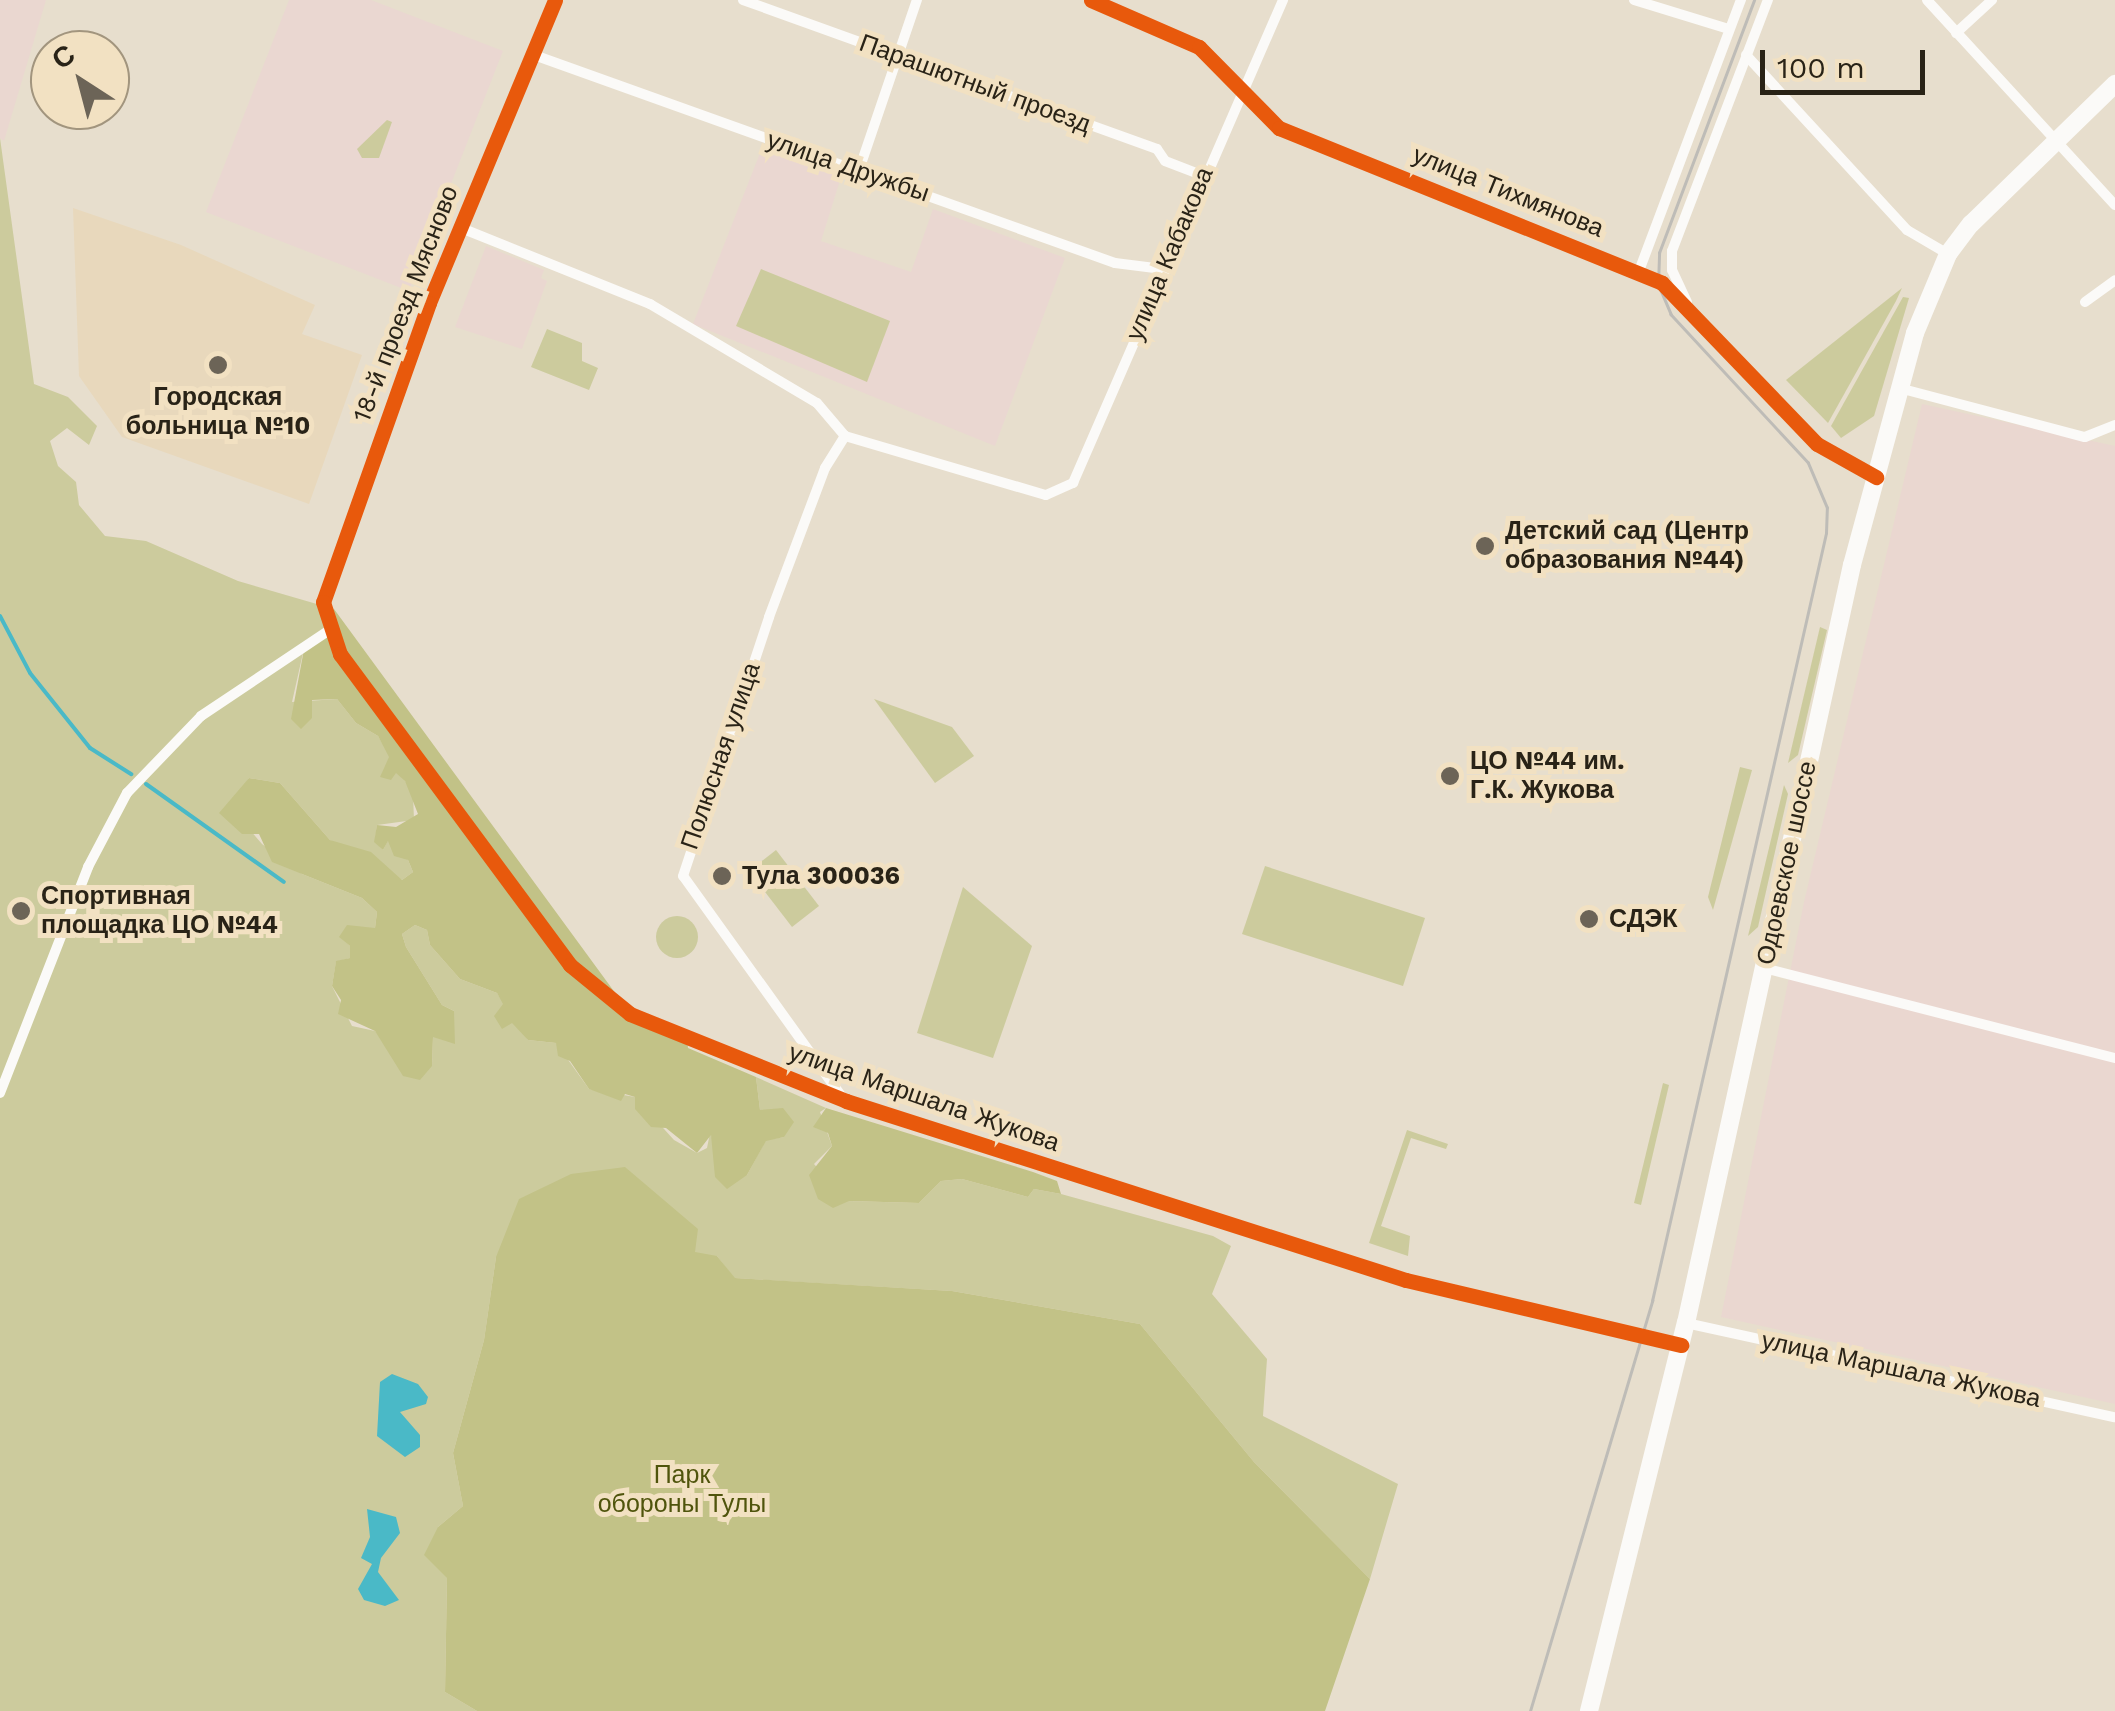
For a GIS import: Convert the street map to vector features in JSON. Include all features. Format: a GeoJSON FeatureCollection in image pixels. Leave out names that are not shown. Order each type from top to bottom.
{"type":"FeatureCollection","features":[{"type":"Feature","properties":{"kind":"main road","name":"Одоевское шоссе"},"geometry":{"type":"LineString","coordinates":[[1589,1711],[1686,1324],[1899,388],[1948,254],[1997,194],[2115,84]]}},
{"type":"Feature","properties":{"kind":"street","name":"18-й проезд Мясново"},"geometry":{"type":"LineString","coordinates":[[328,630],[322,602],[461,228],[555,0]]}},
{"type":"Feature","properties":{"kind":"street","name":"Парашютный проезд"},"geometry":{"type":"LineString","coordinates":[[743,0],[1157,149],[1165,161],[1202,175]]}},
{"type":"Feature","properties":{"kind":"street"},"geometry":{"type":"LineString","coordinates":[[859,170],[917,0]]}},
{"type":"Feature","properties":{"kind":"street","name":"улица Тихмянова"},"geometry":{"type":"LineString","coordinates":[[1091,0],[1185,38],[1279,128],[1639,271],[1687,302],[1818,444],[1876,477]]}},
{"type":"Feature","properties":{"kind":"street","name":"улица Кабакова"},"geometry":{"type":"LineString","coordinates":[[845,436],[1046,494],[1078,478],[1202,175],[1245,92],[1283,0]]}},
{"type":"Feature","properties":{"kind":"street"},"geometry":{"type":"LineString","coordinates":[[1634,0],[1729,29]]}},
{"type":"Feature","properties":{"kind":"street"},"geometry":{"type":"LineString","coordinates":[[1639,271],[1741,0]]}},
{"type":"Feature","properties":{"kind":"street"},"geometry":{"type":"LineString","coordinates":[[1687,302],[1672,270],[1672,251],[1768,0]]}},
{"type":"Feature","properties":{"kind":"street"},"geometry":{"type":"LineString","coordinates":[[1926,0],[2115,205]]}},
{"type":"Feature","properties":{"kind":"street"},"geometry":{"type":"LineString","coordinates":[[1956,32],[1992,0]]}},
{"type":"Feature","properties":{"kind":"street","name":"улица Дружбы"},"geometry":{"type":"LineString","coordinates":[[534,55],[1114,262],[1164,269]]}},
{"type":"Feature","properties":{"kind":"street"},"geometry":{"type":"LineString","coordinates":[[1746,55],[1907,230],[1948,254]]}},
{"type":"Feature","properties":{"kind":"street"},"geometry":{"type":"LineString","coordinates":[[461,228],[650,304],[817,403],[845,436]]}},
{"type":"Feature","properties":{"kind":"street"},"geometry":{"type":"LineString","coordinates":[[2085,302],[2115,280]]}},
{"type":"Feature","properties":{"kind":"street"},"geometry":{"type":"LineString","coordinates":[[1899,388],[2085,437],[2115,425]]}},
{"type":"Feature","properties":{"kind":"street","name":"Полюсная улица"},"geometry":{"type":"LineString","coordinates":[[845,436],[825,468],[769,617],[683,876],[846,1101]]}},
{"type":"Feature","properties":{"kind":"street"},"geometry":{"type":"LineString","coordinates":[[0,1094],[88,867],[127,792],[201,716],[328,630]]}},
{"type":"Feature","properties":{"kind":"street","name":"улица Маршала Жукова"},"geometry":{"type":"LineString","coordinates":[[328,630],[550,940],[602,998],[658,1027],[846,1101],[1406,1280],[1680,1346]]}},
{"type":"Feature","properties":{"kind":"street"},"geometry":{"type":"LineString","coordinates":[[1764,968],[2115,1058]]}},
{"type":"Feature","properties":{"kind":"street","name":"улица Маршала Жукова"},"geometry":{"type":"LineString","coordinates":[[1686,1324],[2115,1416]]}},
{"type":"Feature","properties":{"kind":"shaded area"},"geometry":{"type":"Polygon","coordinates":[[[0,0],[46,0],[37,30],[30,30],[30,54],[4,141],[0,138],[0,0]]]}},
{"type":"Feature","properties":{"kind":"shaded area"},"geometry":{"type":"Polygon","coordinates":[[[289,0],[371,0],[503,51],[409,291],[206,212],[289,0]]]}},
{"type":"Feature","properties":{"kind":"shaded area"},"geometry":{"type":"Polygon","coordinates":[[[762,148],[842,174],[821,241],[911,272],[933,209],[1065,258],[995,446],[693,324],[762,148]]]}},
{"type":"Feature","properties":{"kind":"shaded area","name":"Городская больница №10"},"geometry":{"type":"Polygon","coordinates":[[[73,208],[181,245],[315,305],[302,334],[362,355],[309,504],[122,437],[79,376],[73,208]]]}},
{"type":"Feature","properties":{"kind":"shaded area"},"geometry":{"type":"Polygon","coordinates":[[[486,246],[544,270],[541,278],[547,281],[522,349],[455,327],[486,246]]]}},
{"type":"Feature","properties":{"kind":"shaded area"},"geometry":{"type":"Polygon","coordinates":[[[1922,404],[2115,446],[2115,1404],[1721,1317],[1804,902],[1922,404]]]}},
{"type":"Feature","properties":{"kind":"green space"},"geometry":{"type":"Polygon","coordinates":[[[387,120],[392,122],[379,158],[362,158],[357,149],[387,120]]]}},
{"type":"Feature","properties":{"kind":"green space"},"geometry":{"type":"Polygon","coordinates":[[[0,138],[34,384],[68,397],[97,426],[89,445],[67,428],[50,441],[58,466],[76,482],[79,505],[105,536],[146,541],[238,581],[334,609],[328,631],[305,644],[292,702],[337,699],[356,723],[378,736],[413,794],[414,820],[377,825],[375,841],[383,850],[388,840],[408,860],[413,872],[402,880],[330,840],[280,783],[249,778],[230,807],[262,844],[302,874],[362,898],[377,912],[375,928],[340,937],[350,946],[350,958],[336,962],[332,986],[352,1026],[375,1031],[387,1045],[432,1066],[433,1037],[454,1011],[442,1005],[406,947],[402,934],[415,925],[427,930],[430,945],[460,979],[497,993],[528,1040],[556,1043],[589,1089],[635,1097],[674,1140],[697,1153],[707,1148],[710,1133],[717,1150],[715,1177],[747,1175],[766,1140],[784,1137],[760,1110],[756,1077],[826,1108],[820,1112],[832,1146],[814,1164],[848,1201],[919,1203],[941,1181],[962,1179],[1028,1197],[1034,1189],[1061,1194],[1213,1236],[1231,1246],[1212,1294],[1267,1359],[1263,1416],[1398,1484],[1370,1579],[1254,1462],[1140,1324],[952,1291],[734,1278],[717,1256],[496,1257],[484,1340],[453,1453],[463,1506],[438,1527],[447,1578],[445,1692],[477,1711],[0,1711],[0,138]]]}},
{"type":"Feature","properties":{"kind":"green space"},"geometry":{"type":"Polygon","coordinates":[[[761,269],[890,321],[867,382],[736,326],[761,269]]]}},
{"type":"Feature","properties":{"kind":"green space"},"geometry":{"type":"Polygon","coordinates":[[[1902,288],[1896,301],[1828,423],[1786,380],[1902,288]]]}},
{"type":"Feature","properties":{"kind":"green space"},"geometry":{"type":"Polygon","coordinates":[[[1903,297],[1909,298],[1874,416],[1841,438],[1831,426],[1903,297]]]}},
{"type":"Feature","properties":{"kind":"green space"},"geometry":{"type":"Polygon","coordinates":[[[547,329],[582,343],[582,361],[598,368],[589,390],[531,367],[547,329]]]}},
{"type":"Feature","properties":{"kind":"green space"},"geometry":{"type":"Polygon","coordinates":[[[334,609],[624,1005],[686,1031],[688,1048],[756,1077],[760,1110],[783,1108],[794,1122],[784,1137],[766,1141],[747,1175],[727,1189],[715,1177],[711,1135],[697,1153],[666,1128],[651,1127],[635,1109],[635,1097],[625,1094],[621,1101],[589,1089],[570,1061],[558,1056],[556,1043],[528,1040],[512,1023],[502,1029],[494,1016],[503,1004],[497,993],[460,979],[430,945],[427,930],[415,925],[402,934],[406,947],[442,1005],[454,1011],[455,1044],[433,1037],[432,1066],[420,1080],[403,1076],[375,1031],[338,1014],[341,1000],[332,986],[336,961],[350,958],[350,946],[339,937],[347,925],[375,928],[377,912],[362,898],[272,862],[259,834],[242,834],[219,813],[249,778],[280,783],[330,840],[371,852],[402,880],[413,872],[408,860],[394,856],[388,841],[383,850],[374,842],[377,825],[396,827],[418,814],[405,781],[396,773],[391,780],[380,777],[389,757],[378,736],[356,723],[337,699],[312,700],[312,718],[301,729],[291,719],[305,644],[327,631],[334,609]]]}},
{"type":"Feature","properties":{"kind":"green space"},"geometry":{"type":"Polygon","coordinates":[[[1820,627],[1827,630],[1798,755],[1788,763],[1820,627]]]}},
{"type":"Feature","properties":{"kind":"green space"},"geometry":{"type":"Polygon","coordinates":[[[874,699],[952,727],[974,756],[935,783],[874,699]]]}},
{"type":"Feature","properties":{"kind":"green space"},"geometry":{"type":"Polygon","coordinates":[[[1740,767],[1752,770],[1713,910],[1708,897],[1740,767]]]}},
{"type":"Feature","properties":{"kind":"green space"},"geometry":{"type":"Polygon","coordinates":[[[1784,785],[1788,794],[1758,927],[1748,936],[1784,785]]]}},
{"type":"Feature","properties":{"kind":"green space"},"geometry":{"type":"Polygon","coordinates":[[[776,850],[819,906],[792,927],[749,871],[776,850]]]}},
{"type":"Feature","properties":{"kind":"green space"},"geometry":{"type":"Polygon","coordinates":[[[1265,866],[1425,918],[1403,986],[1242,934],[1265,866]]]}},
{"type":"Feature","properties":{"kind":"green space"},"geometry":{"type":"Polygon","coordinates":[[[963,887],[1032,946],[993,1058],[917,1033],[963,887]]]}},
{"type":"Feature","properties":{"kind":"green space"},"geometry":{"type":"Polygon","coordinates":[[[677,916],[692,922],[698,937],[692,952],[677,958],[662,952],[656,937],[662,922],[677,916]]]}},
{"type":"Feature","properties":{"kind":"green space"},"geometry":{"type":"Polygon","coordinates":[[[1663,1083],[1669,1085],[1641,1205],[1634,1203],[1663,1083]]]}},
{"type":"Feature","properties":{"kind":"green space"},"geometry":{"type":"Polygon","coordinates":[[[826,1108],[1033,1172],[1057,1181],[1061,1194],[1034,1189],[1028,1197],[962,1179],[941,1181],[919,1203],[849,1201],[833,1208],[818,1199],[809,1175],[832,1146],[828,1133],[813,1127],[826,1108]]]}},
{"type":"Feature","properties":{"kind":"green space"},"geometry":{"type":"Polygon","coordinates":[[[1407,1130],[1448,1144],[1446,1149],[1411,1138],[1381,1226],[1410,1236],[1408,1256],[1369,1243],[1407,1130]]]}},
{"type":"Feature","properties":{"kind":"green space","name":"Парк обороны Тулы"},"geometry":{"type":"Polygon","coordinates":[[[625,1167],[698,1229],[695,1252],[717,1256],[735,1278],[952,1291],[1140,1324],[1254,1462],[1370,1579],[1325,1711],[477,1711],[445,1692],[447,1578],[424,1555],[438,1527],[463,1506],[453,1453],[484,1340],[496,1257],[519,1199],[571,1174],[625,1167]]]}},
{"type":"Feature","properties":{"kind":"water"},"geometry":{"type":"Polygon","coordinates":[[[392,1374],[418,1384],[428,1397],[426,1404],[400,1412],[420,1435],[420,1447],[405,1457],[377,1436],[380,1382],[392,1374]]]}},
{"type":"Feature","properties":{"kind":"water"},"geometry":{"type":"Polygon","coordinates":[[[367,1509],[396,1517],[400,1533],[381,1558],[378,1572],[399,1600],[385,1606],[364,1600],[358,1589],[372,1564],[361,1558],[370,1537],[367,1509]]]}},
{"type":"Feature","properties":{"kind":"waterway"},"geometry":{"type":"LineString","coordinates":[[0,616],[30,673],[90,748],[131,774]]}},
{"type":"Feature","properties":{"kind":"waterway"},"geometry":{"type":"LineString","coordinates":[[146,784],[284,882]]}},
{"type":"Feature","properties":{"kind":"tram line"},"geometry":{"type":"LineString","coordinates":[[1530,1711],[1652,1301],[1826,533],[1827,508],[1808,463],[1671,315],[1658,285],[1659,253],[1754,0]]}},
{"type":"Feature","properties":{"kind":"cycle path"},"geometry":{"type":"LineString","coordinates":[[555,0],[429,303],[323,602],[340,654],[570,965],[630,1014],[846,1101],[1406,1280],[1681,1345]]}},
{"type":"Feature","properties":{"kind":"cycle path"},"geometry":{"type":"LineString","coordinates":[[1091,0],[1199,47],[1279,128],[1662,283],[1817,444],[1876,477]]}},
{"type":"Feature","properties":{"kind":"place","name":"Городская больница №10"},"geometry":{"type":"Point","coordinates":[218,365]}},
{"type":"Feature","properties":{"kind":"place","name":"Детский сад (Центр образования №44)"},"geometry":{"type":"Point","coordinates":[1485,546]}},
{"type":"Feature","properties":{"kind":"place","name":"ЦО №44 им. Г.К. Жукова"},"geometry":{"type":"Point","coordinates":[1450,776]}},
{"type":"Feature","properties":{"kind":"place","name":"Тула 300036"},"geometry":{"type":"Point","coordinates":[722,876]}},
{"type":"Feature","properties":{"kind":"place","name":"Спортивная площадка ЦО №44"},"geometry":{"type":"Point","coordinates":[21,911]}},
{"type":"Feature","properties":{"kind":"place","name":"СДЭК"},"geometry":{"type":"Point","coordinates":[1589,919]}}]}
